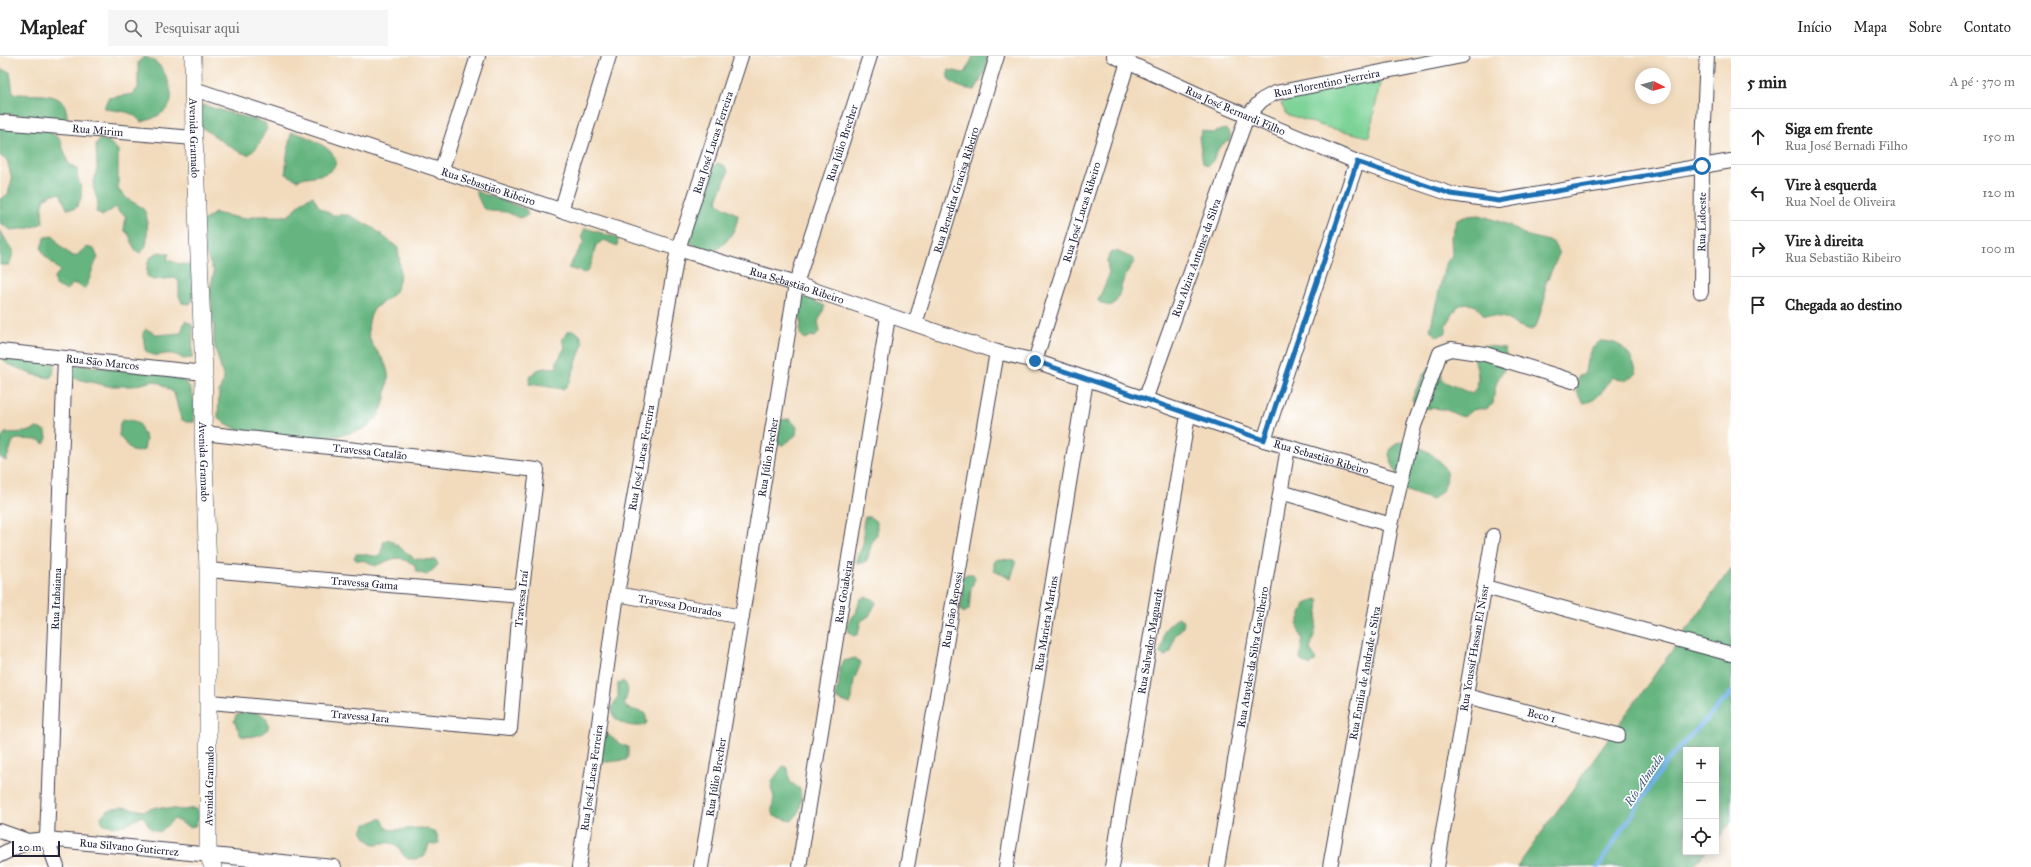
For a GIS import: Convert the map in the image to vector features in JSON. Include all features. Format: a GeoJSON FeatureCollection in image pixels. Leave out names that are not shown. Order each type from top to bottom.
{"type":"FeatureCollection","features":[{"type":"Feature","properties":{"kind":"street","name":"Avenida Gramado"},"geometry":{"type":"LineString","coordinates":[[193,56],[194,138],[204,373],[210,702],[210,860]]}},
{"type":"Feature","properties":{"kind":"street"},"geometry":{"type":"LineString","coordinates":[[441,172],[478,56]]}},
{"type":"Feature","properties":{"kind":"street"},"geometry":{"type":"LineString","coordinates":[[561,211],[609,56]]}},
{"type":"Feature","properties":{"kind":"street","name":"Rua José Lucas Ferreira"},"geometry":{"type":"LineString","coordinates":[[579,867],[617,594],[678,249],[741,56]]}},
{"type":"Feature","properties":{"kind":"street","name":"Rua Júlio Brecher"},"geometry":{"type":"LineString","coordinates":[[701,867],[796,284],[870,56]]}},
{"type":"Feature","properties":{"kind":"street","name":"Rua Benedita Gracisa Ribeiro"},"geometry":{"type":"LineString","coordinates":[[915,324],[997,56]]}},
{"type":"Feature","properties":{"kind":"street","name":"Rua José Bernardi Filho"},"geometry":{"type":"LineString","coordinates":[[1114,56],[1247,116],[1357,162],[1451,194],[1499,201],[1731,161]]}},
{"type":"Feature","properties":{"kind":"street","name":"Rua Florentino Ferreira"},"geometry":{"type":"LineString","coordinates":[[1247,116],[1262,100],[1276,93],[1462,56]]}},
{"type":"Feature","properties":{"kind":"street","name":"Rua Lidoeste"},"geometry":{"type":"LineString","coordinates":[[1701,292],[1702,166],[1707,56]]}},
{"type":"Feature","properties":{"kind":"street","name":"Rua José Lucas Ribeiro"},"geometry":{"type":"LineString","coordinates":[[1035,361],[1128,62]]}},
{"type":"Feature","properties":{"kind":"street","name":"Rua Sebastião Ribeiro"},"geometry":{"type":"LineString","coordinates":[[194,89],[441,172],[678,249],[796,284],[888,317],[915,324],[997,352],[1035,361],[1086,380],[1264,440],[1401,480]]}},
{"type":"Feature","properties":{"kind":"street","name":"Rua Alzira Antunes da Silva"},"geometry":{"type":"LineString","coordinates":[[1145,400],[1247,116]]}},
{"type":"Feature","properties":{"kind":"street","name":"Rua Mirim"},"geometry":{"type":"LineString","coordinates":[[0,122],[194,138]]}},
{"type":"Feature","properties":{"kind":"street"},"geometry":{"type":"LineString","coordinates":[[1264,440],[1357,162]]}},
{"type":"Feature","properties":{"kind":"street","name":"Rua Goiabeira"},"geometry":{"type":"LineString","coordinates":[[799,867],[888,317]]}},
{"type":"Feature","properties":{"kind":"street","name":"Rua Emilia de Andrade e Silva"},"geometry":{"type":"LineString","coordinates":[[1330,867],[1391,525],[1414,426],[1440,353],[1451,348],[1484,354],[1573,381]]}},
{"type":"Feature","properties":{"kind":"street","name":"Rua São Marcos"},"geometry":{"type":"LineString","coordinates":[[0,351],[204,373]]}},
{"type":"Feature","properties":{"kind":"street","name":"Rua João Repossi"},"geometry":{"type":"LineString","coordinates":[[907,867],[997,352]]}},
{"type":"Feature","properties":{"kind":"street","name":"Rua Itabaiana"},"geometry":{"type":"LineString","coordinates":[[47,839],[65,358]]}},
{"type":"Feature","properties":{"kind":"street","name":"Rua Marieta Martins"},"geometry":{"type":"LineString","coordinates":[[1006,867],[1086,380]]}},
{"type":"Feature","properties":{"kind":"street","name":"Rua Salvador Maguardt"},"geometry":{"type":"LineString","coordinates":[[1112,867],[1188,415]]}},
{"type":"Feature","properties":{"kind":"street","name":"Travessa Catalão"},"geometry":{"type":"LineString","coordinates":[[204,433],[537,470]]}},
{"type":"Feature","properties":{"kind":"street","name":"Rua Ataydes da Silva Cavelheiro"},"geometry":{"type":"LineString","coordinates":[[1217,867],[1288,447]]}},
{"type":"Feature","properties":{"kind":"street","name":"Travessa Iraí"},"geometry":{"type":"LineString","coordinates":[[510,729],[521,596],[537,470]]}},
{"type":"Feature","properties":{"kind":"street"},"geometry":{"type":"LineString","coordinates":[[1280,492],[1391,525]]}},
{"type":"Feature","properties":{"kind":"street"},"geometry":{"type":"LineString","coordinates":[[1485,587],[1493,536]]}},
{"type":"Feature","properties":{"kind":"street","name":"Travessa Gama"},"geometry":{"type":"LineString","coordinates":[[208,570],[521,596]]}},
{"type":"Feature","properties":{"kind":"street","name":"Rua Youssif Hassan El Nissr"},"geometry":{"type":"LineString","coordinates":[[1437,867],[1485,587],[1731,654]]}},
{"type":"Feature","properties":{"kind":"street","name":"Travessa Dourados"},"geometry":{"type":"LineString","coordinates":[[617,594],[742,617]]}},
{"type":"Feature","properties":{"kind":"street","name":"Beco 1"},"geometry":{"type":"LineString","coordinates":[[1466,696],[1618,735]]}},
{"type":"Feature","properties":{"kind":"street","name":"Travessa Iara"},"geometry":{"type":"LineString","coordinates":[[210,702],[510,729]]}},
{"type":"Feature","properties":{"kind":"street"},"geometry":{"type":"LineString","coordinates":[[0,831],[28,841]]}},
{"type":"Feature","properties":{"kind":"street"},"geometry":{"type":"LineString","coordinates":[[47,839],[58,867]]}},
{"type":"Feature","properties":{"kind":"street","name":"Rua Silvano Gutierrez"},"geometry":{"type":"LineString","coordinates":[[0,855],[28,841],[47,839],[210,860],[334,867]]}},
{"type":"Feature","properties":{"kind":"green space"},"geometry":{"type":"Polygon","coordinates":[[[973,56],[984,56],[988,58],[985,72],[975,90],[956,85],[949,79],[948,75],[949,70],[963,73],[966,72],[973,56]]]}},
{"type":"Feature","properties":{"kind":"green space"},"geometry":{"type":"Polygon","coordinates":[[[144,57],[157,63],[165,73],[170,86],[171,99],[168,108],[165,111],[149,120],[141,122],[128,113],[104,108],[108,98],[133,94],[138,88],[138,62],[144,57]]]}},
{"type":"Feature","properties":{"kind":"green space"},"geometry":{"type":"Polygon","coordinates":[[[0,69],[10,72],[13,93],[57,98],[63,103],[66,110],[67,121],[0,113],[0,69]]]}},
{"type":"Feature","properties":{"kind":"green space"},"geometry":{"type":"Polygon","coordinates":[[[1381,79],[1369,137],[1326,127],[1286,114],[1281,103],[1305,93],[1330,86],[1381,79]]]}},
{"type":"Feature","properties":{"kind":"green space"},"geometry":{"type":"Polygon","coordinates":[[[203,105],[265,123],[267,129],[258,146],[248,155],[229,146],[201,127],[201,106],[203,105]]]}},
{"type":"Feature","properties":{"kind":"green space"},"geometry":{"type":"Polygon","coordinates":[[[0,123],[49,131],[60,139],[68,163],[77,169],[77,175],[82,192],[76,208],[67,209],[60,193],[53,194],[45,198],[42,209],[43,223],[30,228],[11,230],[0,223],[0,200],[8,194],[12,179],[7,160],[0,156],[0,123]]]}},
{"type":"Feature","properties":{"kind":"green space"},"geometry":{"type":"Polygon","coordinates":[[[1226,129],[1231,134],[1229,141],[1224,143],[1218,149],[1214,159],[1208,166],[1203,163],[1199,137],[1202,130],[1212,133],[1226,129]]]}},
{"type":"Feature","properties":{"kind":"green space"},"geometry":{"type":"Polygon","coordinates":[[[292,132],[315,141],[331,152],[335,158],[335,165],[330,171],[297,180],[286,174],[286,165],[292,132]]]}},
{"type":"Feature","properties":{"kind":"green space"},"geometry":{"type":"Polygon","coordinates":[[[100,139],[108,141],[118,150],[118,189],[131,201],[140,206],[146,215],[147,239],[144,250],[140,253],[135,250],[129,235],[124,230],[126,216],[119,212],[116,207],[102,216],[96,212],[98,202],[93,187],[97,168],[96,145],[100,139]]]}},
{"type":"Feature","properties":{"kind":"green space"},"geometry":{"type":"Polygon","coordinates":[[[718,163],[725,166],[728,172],[717,200],[719,204],[738,215],[735,228],[728,239],[713,252],[707,254],[689,241],[687,226],[696,201],[706,198],[709,192],[706,182],[713,166],[718,163]]]}},
{"type":"Feature","properties":{"kind":"green space"},"geometry":{"type":"Polygon","coordinates":[[[475,191],[526,209],[528,215],[519,218],[507,212],[490,211],[483,208],[475,191]]]}},
{"type":"Feature","properties":{"kind":"green space"},"geometry":{"type":"Polygon","coordinates":[[[313,196],[319,207],[332,215],[349,215],[373,228],[398,248],[400,273],[398,285],[392,295],[372,312],[368,331],[369,338],[383,360],[388,374],[388,383],[382,409],[371,424],[362,429],[349,433],[314,438],[278,438],[253,435],[235,428],[218,418],[219,392],[224,380],[214,343],[210,290],[214,272],[206,254],[200,223],[215,213],[244,219],[257,216],[288,216],[304,200],[313,196]]]}},
{"type":"Feature","properties":{"kind":"green space"},"geometry":{"type":"Polygon","coordinates":[[[1480,215],[1509,225],[1525,235],[1553,242],[1559,254],[1545,285],[1545,298],[1536,327],[1531,330],[1516,325],[1506,318],[1484,315],[1476,306],[1466,303],[1458,306],[1447,324],[1446,332],[1438,337],[1430,330],[1445,265],[1452,255],[1451,237],[1457,220],[1467,216],[1480,215]]]}},
{"type":"Feature","properties":{"kind":"green space"},"geometry":{"type":"Polygon","coordinates":[[[585,228],[618,238],[617,246],[604,240],[596,245],[590,267],[585,273],[568,268],[584,242],[582,235],[585,228]]]}},
{"type":"Feature","properties":{"kind":"green space"},"geometry":{"type":"Polygon","coordinates":[[[0,229],[13,251],[9,265],[0,265],[0,229]]]}},
{"type":"Feature","properties":{"kind":"green space"},"geometry":{"type":"Polygon","coordinates":[[[54,236],[59,245],[72,256],[76,256],[86,247],[94,249],[98,258],[84,289],[77,284],[73,284],[66,290],[55,285],[54,277],[60,271],[44,255],[41,248],[45,237],[54,236]]]}},
{"type":"Feature","properties":{"kind":"green space"},"geometry":{"type":"Polygon","coordinates":[[[1116,251],[1132,258],[1135,261],[1124,278],[1116,301],[1110,306],[1098,301],[1109,275],[1107,261],[1110,253],[1116,251]]]}},
{"type":"Feature","properties":{"kind":"green space"},"geometry":{"type":"Polygon","coordinates":[[[160,252],[169,254],[167,259],[173,262],[193,265],[194,297],[190,304],[182,303],[179,296],[179,281],[176,278],[153,280],[147,276],[147,268],[150,258],[156,253],[160,252]]]}},
{"type":"Feature","properties":{"kind":"green space"},"geometry":{"type":"Polygon","coordinates":[[[797,297],[808,298],[825,306],[818,322],[820,331],[815,337],[811,336],[805,339],[800,334],[801,319],[796,312],[797,297]]]}},
{"type":"Feature","properties":{"kind":"green space"},"geometry":{"type":"Polygon","coordinates":[[[185,321],[193,327],[192,358],[183,359],[172,354],[154,355],[145,350],[143,333],[146,329],[158,335],[181,333],[185,321]]]}},
{"type":"Feature","properties":{"kind":"green space"},"geometry":{"type":"Polygon","coordinates":[[[569,331],[575,331],[580,335],[583,343],[569,384],[563,389],[529,384],[532,375],[538,370],[543,368],[557,368],[557,362],[565,347],[562,340],[569,331]]]}},
{"type":"Feature","properties":{"kind":"green space"},"geometry":{"type":"Polygon","coordinates":[[[1600,341],[1614,343],[1624,349],[1632,359],[1637,373],[1631,378],[1625,380],[1619,380],[1612,377],[1604,390],[1594,400],[1584,403],[1579,397],[1577,391],[1579,376],[1585,372],[1587,359],[1593,347],[1600,341]]]}},
{"type":"Feature","properties":{"kind":"green space"},"geometry":{"type":"Polygon","coordinates":[[[1484,345],[1504,348],[1507,361],[1507,365],[1496,385],[1493,404],[1486,409],[1474,410],[1464,417],[1443,409],[1416,407],[1412,400],[1423,376],[1433,363],[1441,368],[1442,378],[1445,382],[1472,394],[1478,379],[1473,353],[1479,347],[1484,345]]]}},
{"type":"Feature","properties":{"kind":"green space"},"geometry":{"type":"Polygon","coordinates":[[[4,357],[55,363],[53,374],[50,378],[31,374],[6,363],[3,360],[4,357]]]}},
{"type":"Feature","properties":{"kind":"green space"},"geometry":{"type":"Polygon","coordinates":[[[71,364],[177,376],[187,384],[193,396],[195,409],[194,422],[186,422],[181,419],[174,393],[160,383],[153,381],[133,386],[108,386],[69,377],[71,364]]]}},
{"type":"Feature","properties":{"kind":"green space"},"geometry":{"type":"Polygon","coordinates":[[[123,419],[138,422],[146,439],[144,450],[138,452],[132,451],[119,436],[120,423],[123,419]]]}},
{"type":"Feature","properties":{"kind":"green space"},"geometry":{"type":"Polygon","coordinates":[[[790,419],[797,427],[796,435],[783,445],[776,444],[777,420],[790,419]]]}},
{"type":"Feature","properties":{"kind":"green space"},"geometry":{"type":"Polygon","coordinates":[[[37,428],[46,431],[47,438],[44,444],[39,440],[17,439],[13,441],[6,461],[0,457],[1,439],[5,433],[27,432],[37,428]]]}},
{"type":"Feature","properties":{"kind":"green space"},"geometry":{"type":"Polygon","coordinates":[[[1399,442],[1410,444],[1422,449],[1440,462],[1445,471],[1447,480],[1442,490],[1432,500],[1407,491],[1401,486],[1389,455],[1391,448],[1399,442]]]}},
{"type":"Feature","properties":{"kind":"green space"},"geometry":{"type":"Polygon","coordinates":[[[865,517],[870,517],[877,522],[877,534],[872,542],[867,560],[863,563],[857,563],[858,555],[863,544],[863,524],[865,517]]]}},
{"type":"Feature","properties":{"kind":"green space"},"geometry":{"type":"Polygon","coordinates":[[[389,539],[415,559],[436,560],[438,565],[427,575],[417,572],[414,564],[400,558],[392,559],[375,566],[366,561],[356,560],[354,558],[356,554],[380,556],[384,541],[389,539]]]}},
{"type":"Feature","properties":{"kind":"green space"},"geometry":{"type":"Polygon","coordinates":[[[999,559],[1014,560],[1016,563],[1011,578],[994,570],[994,561],[999,559]]]}},
{"type":"Feature","properties":{"kind":"green space"},"geometry":{"type":"Polygon","coordinates":[[[1731,568],[1731,822],[1719,837],[1719,747],[1683,747],[1683,855],[1703,855],[1692,867],[1517,867],[1731,568]]]}},
{"type":"Feature","properties":{"kind":"green space"},"geometry":{"type":"Polygon","coordinates":[[[967,574],[973,574],[975,578],[971,589],[969,609],[964,613],[960,610],[963,594],[961,578],[967,574]]]}},
{"type":"Feature","properties":{"kind":"green space"},"geometry":{"type":"Polygon","coordinates":[[[867,597],[873,599],[876,603],[869,616],[861,621],[858,634],[853,636],[849,632],[847,625],[856,613],[860,599],[867,597]]]}},
{"type":"Feature","properties":{"kind":"green space"},"geometry":{"type":"Polygon","coordinates":[[[1317,599],[1319,601],[1316,627],[1310,650],[1316,660],[1310,666],[1300,660],[1302,640],[1297,625],[1305,604],[1317,599]]]}},
{"type":"Feature","properties":{"kind":"green space"},"geometry":{"type":"Polygon","coordinates":[[[1178,617],[1184,621],[1183,627],[1174,637],[1171,652],[1165,656],[1160,654],[1165,630],[1178,617]]]}},
{"type":"Feature","properties":{"kind":"green space"},"geometry":{"type":"Polygon","coordinates":[[[855,658],[861,663],[854,680],[850,704],[837,699],[836,693],[839,685],[839,667],[844,661],[855,658]]]}},
{"type":"Feature","properties":{"kind":"green space"},"geometry":{"type":"Polygon","coordinates":[[[623,681],[628,689],[624,704],[627,708],[645,713],[647,722],[645,725],[631,726],[624,724],[614,716],[612,711],[613,705],[618,698],[618,683],[623,681]]]}},
{"type":"Feature","properties":{"kind":"green space"},"geometry":{"type":"Polygon","coordinates":[[[246,712],[258,713],[265,717],[268,724],[268,729],[256,736],[241,736],[234,721],[236,715],[246,712]]]}},
{"type":"Feature","properties":{"kind":"green space"},"geometry":{"type":"Polygon","coordinates":[[[606,733],[620,744],[628,747],[628,756],[626,760],[607,762],[598,761],[600,737],[606,733]]]}},
{"type":"Feature","properties":{"kind":"green space"},"geometry":{"type":"Polygon","coordinates":[[[783,766],[788,768],[790,782],[800,789],[801,798],[799,811],[791,821],[774,816],[772,810],[774,797],[771,788],[772,781],[783,766]]]}},
{"type":"Feature","properties":{"kind":"green space"},"geometry":{"type":"Polygon","coordinates":[[[122,807],[144,811],[156,807],[183,810],[195,808],[200,815],[195,826],[189,827],[174,819],[160,832],[151,829],[143,816],[128,824],[119,826],[102,823],[101,817],[107,811],[122,807]]]}},
{"type":"Feature","properties":{"kind":"green space"},"geometry":{"type":"Polygon","coordinates":[[[382,819],[387,829],[394,830],[419,828],[432,831],[437,835],[439,843],[429,845],[424,857],[410,859],[403,855],[399,848],[394,844],[374,844],[362,832],[365,825],[382,819]]]}},
{"type":"Feature","properties":{"kind":"waterway","name":"Río Almada"},"geometry":{"type":"LineString","coordinates":[[1598,867],[1666,762],[1731,693]]}},
{"type":"Feature","properties":{"kind":"route"},"geometry":{"type":"LineString","coordinates":[[1035,361],[1086,380],[1264,440],[1357,162],[1451,194],[1499,201],[1702,166]]}}]}
